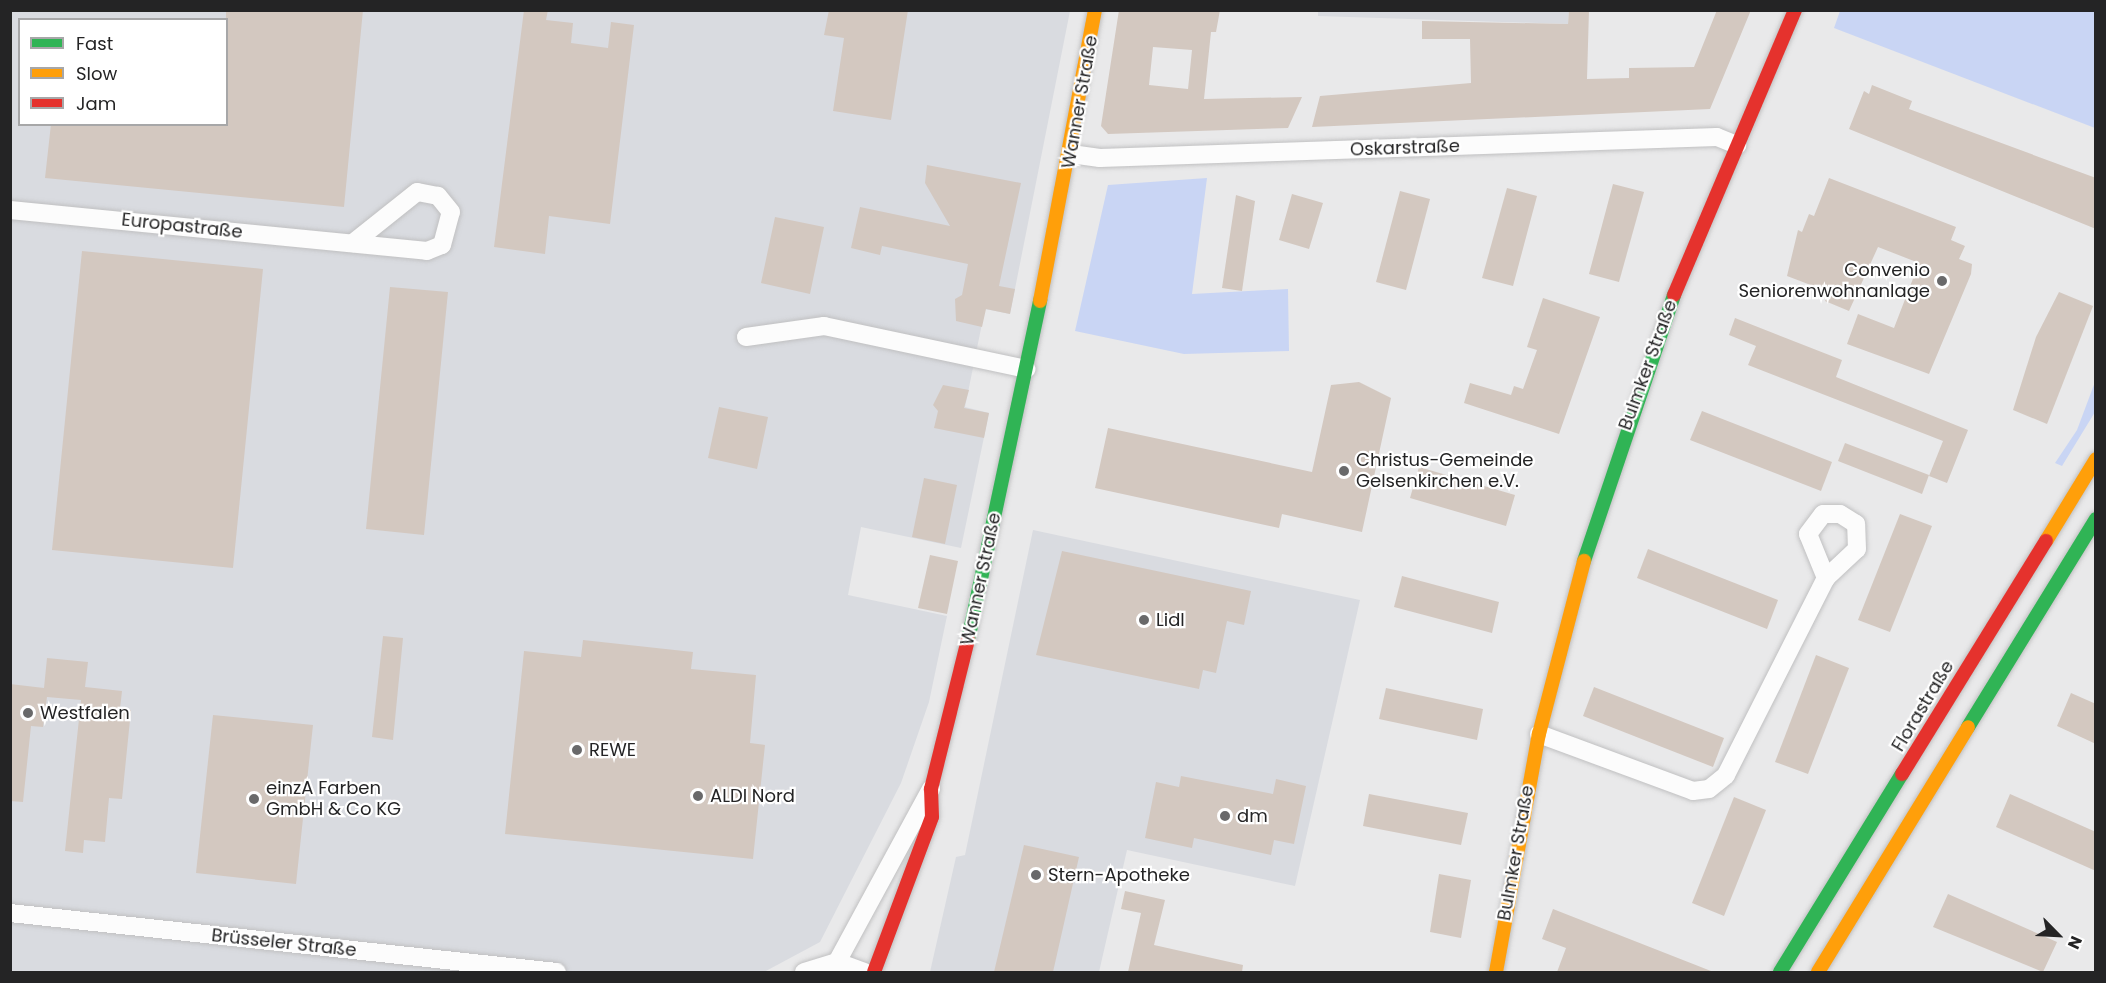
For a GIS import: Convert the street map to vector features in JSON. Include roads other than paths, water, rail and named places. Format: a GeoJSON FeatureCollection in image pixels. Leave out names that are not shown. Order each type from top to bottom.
{"type":"FeatureCollection","features":[{"type":"Feature","properties":{"kind":"street","name":"Wanner Straße"},"geometry":{"type":"LineString","coordinates":[[837,962],[931,789],[949,731],[1071,154],[1095,10]]}},
{"type":"Feature","properties":{"kind":"street","name":"Bulmker Straße"},"geometry":{"type":"LineString","coordinates":[[1496,972],[1539,734],[1576,583],[1625,425],[1737,145],[1795,10]]}},
{"type":"Feature","properties":{"kind":"street","name":"Oskarstraße"},"geometry":{"type":"LineString","coordinates":[[1071,154],[1100,158],[1717,137],[1737,145]]}},
{"type":"Feature","properties":{"kind":"street","name":"Europastraße"},"geometry":{"type":"LineString","coordinates":[[10,210],[427,251],[442,245],[451,212],[438,196],[417,192],[353,243]]}},
{"type":"Feature","properties":{"kind":"street"},"geometry":{"type":"LineString","coordinates":[[746,338],[824,326],[1026,369]]}},
{"type":"Feature","properties":{"kind":"street","name":"Florastraße"},"geometry":{"type":"LineString","coordinates":[[1780,972],[2096,459]]}},
{"type":"Feature","properties":{"kind":"street"},"geometry":{"type":"LineString","coordinates":[[1818,972],[2096,519]]}},
{"type":"Feature","properties":{"kind":"street"},"geometry":{"type":"LineString","coordinates":[[1539,734],[1693,791],[1718,784],[1826,578]]}},
{"type":"Feature","properties":{"kind":"street","name":"Wanner Straße"},"geometry":{"type":"LineString","coordinates":[[874,972],[932,817],[931,789]]}},
{"type":"Feature","properties":{"kind":"street","name":"Brüsseler Straße"},"geometry":{"type":"LineString","coordinates":[[10,913],[405,964],[557,972]]}},
{"type":"Feature","properties":{"kind":"street"},"geometry":{"type":"LineString","coordinates":[[804,972],[837,962],[864,972]]}},
{"type":"Feature","properties":{"kind":"place","name":"Convenio Seniorenwohnanlage"},"geometry":{"type":"Point","coordinates":[1942,281]}},
{"type":"Feature","properties":{"kind":"place","name":"Christus-Gemeinde Gelsenkirchen e.V."},"geometry":{"type":"Point","coordinates":[1344,471]}},
{"type":"Feature","properties":{"kind":"place","name":"Lidl"},"geometry":{"type":"Point","coordinates":[1144,620]}},
{"type":"Feature","properties":{"kind":"place","name":"Westfalen"},"geometry":{"type":"Point","coordinates":[28,713]}},
{"type":"Feature","properties":{"kind":"place","name":"REWE"},"geometry":{"type":"Point","coordinates":[577,750]}},
{"type":"Feature","properties":{"kind":"place","name":"ALDI Nord"},"geometry":{"type":"Point","coordinates":[698,796]}},
{"type":"Feature","properties":{"kind":"place","name":"einzA Farben GmbH & Co KG"},"geometry":{"type":"Point","coordinates":[254,799]}},
{"type":"Feature","properties":{"kind":"place","name":"dm"},"geometry":{"type":"Point","coordinates":[1225,816]}},
{"type":"Feature","properties":{"kind":"place","name":"Stern-Apotheke"},"geometry":{"type":"Point","coordinates":[1036,875]}}]}
